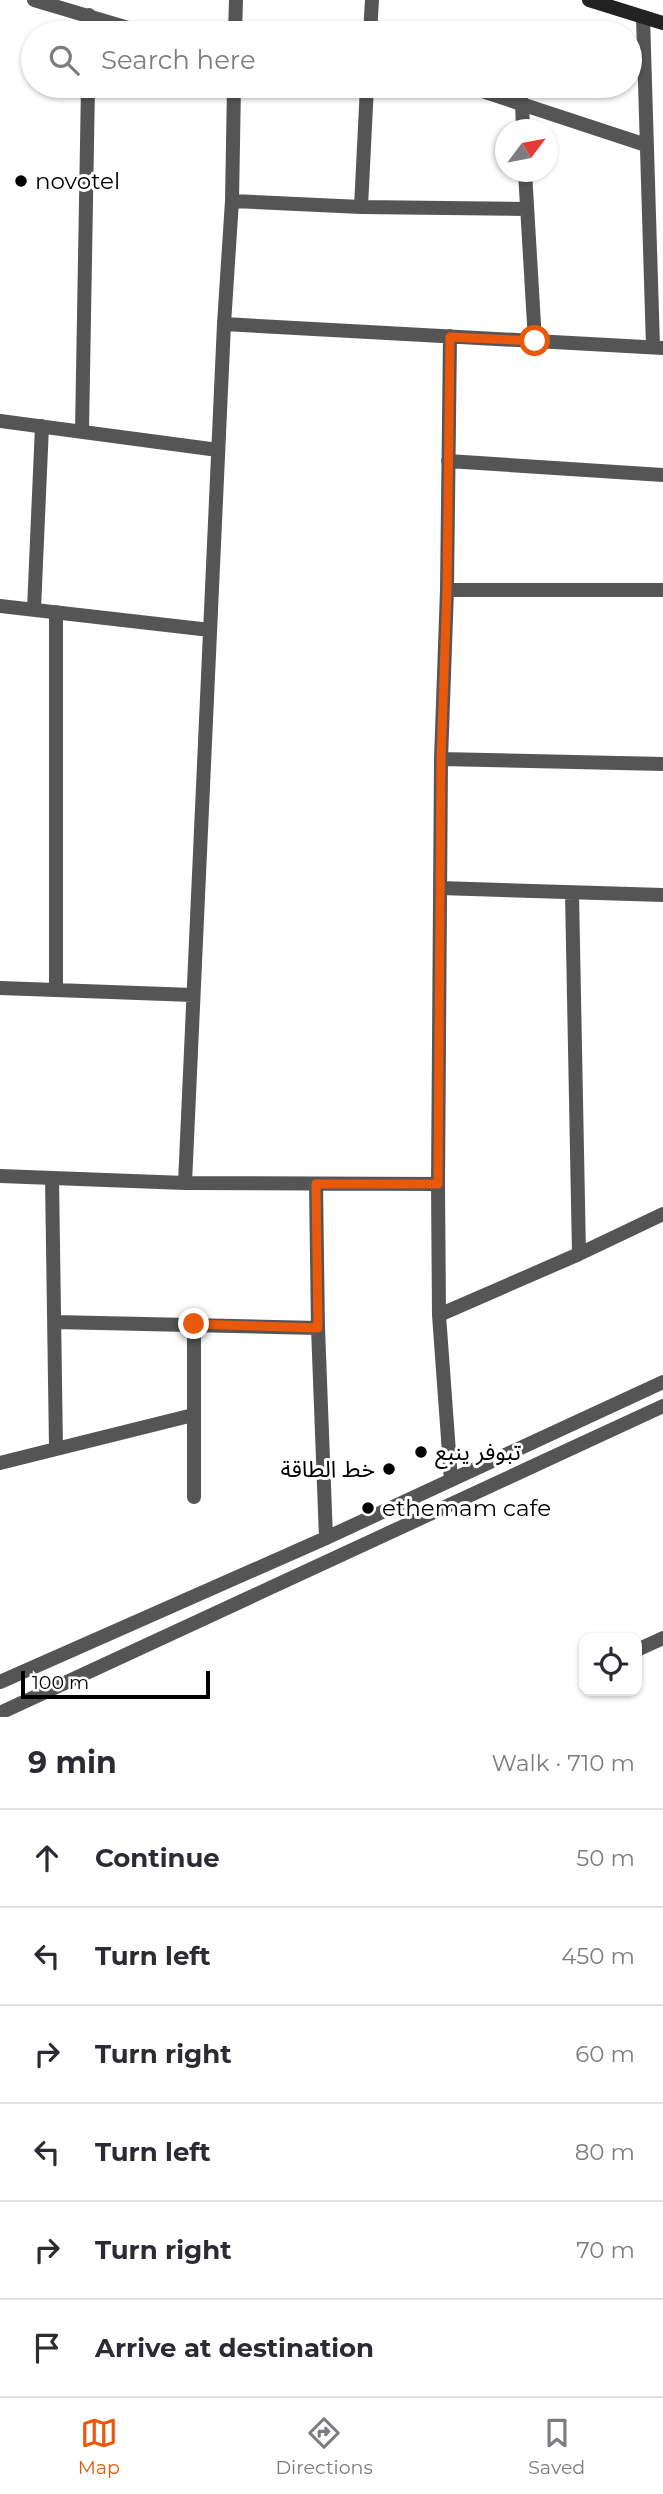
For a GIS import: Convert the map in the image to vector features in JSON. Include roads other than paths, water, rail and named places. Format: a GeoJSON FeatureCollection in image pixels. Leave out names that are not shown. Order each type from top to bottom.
{"type":"FeatureCollection","features":[{"type":"Feature","properties":{"kind":"street"},"geometry":{"type":"LineString","coordinates":[[34,0],[108,21]]}},
{"type":"Feature","properties":{"kind":"street"},"geometry":{"type":"LineString","coordinates":[[235,21],[236,0]]}},
{"type":"Feature","properties":{"kind":"street"},"geometry":{"type":"LineString","coordinates":[[371,21],[372,0]]}},
{"type":"Feature","properties":{"kind":"street"},"geometry":{"type":"LineString","coordinates":[[590,0],[663,23]]}},
{"type":"Feature","properties":{"kind":"street"},"geometry":{"type":"LineString","coordinates":[[89,15],[89,21]]}},
{"type":"Feature","properties":{"kind":"street"},"geometry":{"type":"LineString","coordinates":[[224,324],[658,347],[646,145],[643,17]]}},
{"type":"Feature","properties":{"kind":"street"},"geometry":{"type":"LineString","coordinates":[[82,432],[88,98]]}},
{"type":"Feature","properties":{"kind":"street"},"geometry":{"type":"LineString","coordinates":[[185,1183],[224,324],[232,201],[234,98]]}},
{"type":"Feature","properties":{"kind":"street"},"geometry":{"type":"LineString","coordinates":[[360,207],[366,98]]}},
{"type":"Feature","properties":{"kind":"street"},"geometry":{"type":"LineString","coordinates":[[508,98],[646,145]]}},
{"type":"Feature","properties":{"kind":"street"},"geometry":{"type":"LineString","coordinates":[[522,102],[523,119]]}},
{"type":"Feature","properties":{"kind":"street"},"geometry":{"type":"LineString","coordinates":[[525,182],[535,341]]}},
{"type":"Feature","properties":{"kind":"street"},"geometry":{"type":"LineString","coordinates":[[232,201],[360,207],[526,209]]}},
{"type":"Feature","properties":{"kind":"street"},"geometry":{"type":"LineString","coordinates":[[450,337],[447,590],[441,759],[438,1184],[439,1315],[451,1480]]}},
{"type":"Feature","properties":{"kind":"street"},"geometry":{"type":"LineString","coordinates":[[0,421],[218,450]]}},
{"type":"Feature","properties":{"kind":"street"},"geometry":{"type":"LineString","coordinates":[[34,609],[42,426]]}},
{"type":"Feature","properties":{"kind":"street"},"geometry":{"type":"LineString","coordinates":[[448,461],[663,475]]}},
{"type":"Feature","properties":{"kind":"street"},"geometry":{"type":"LineString","coordinates":[[447,590],[663,590]]}},
{"type":"Feature","properties":{"kind":"street"},"geometry":{"type":"LineString","coordinates":[[0,606],[210,630]]}},
{"type":"Feature","properties":{"kind":"street"},"geometry":{"type":"LineString","coordinates":[[55,989],[56,612]]}},
{"type":"Feature","properties":{"kind":"street"},"geometry":{"type":"LineString","coordinates":[[441,759],[663,764]]}},
{"type":"Feature","properties":{"kind":"street"},"geometry":{"type":"LineString","coordinates":[[440,888],[663,895]]}},
{"type":"Feature","properties":{"kind":"street"},"geometry":{"type":"LineString","coordinates":[[572,893],[579,1254]]}},
{"type":"Feature","properties":{"kind":"street"},"geometry":{"type":"LineString","coordinates":[[0,988],[193,995]]}},
{"type":"Feature","properties":{"kind":"street"},"geometry":{"type":"LineString","coordinates":[[0,1176],[185,1183],[438,1184]]}},
{"type":"Feature","properties":{"kind":"street"},"geometry":{"type":"LineString","coordinates":[[52,1178],[56,1448]]}},
{"type":"Feature","properties":{"kind":"street"},"geometry":{"type":"LineString","coordinates":[[316,1184],[326,1538]]}},
{"type":"Feature","properties":{"kind":"street"},"geometry":{"type":"LineString","coordinates":[[439,1315],[663,1214]]}},
{"type":"Feature","properties":{"kind":"street"},"geometry":{"type":"LineString","coordinates":[[55,1322],[318,1328]]}},
{"type":"Feature","properties":{"kind":"street"},"geometry":{"type":"LineString","coordinates":[[194,1324],[194,1497]]}},
{"type":"Feature","properties":{"kind":"street"},"geometry":{"type":"LineString","coordinates":[[0,1682],[326,1538],[663,1382]]}},
{"type":"Feature","properties":{"kind":"street"},"geometry":{"type":"LineString","coordinates":[[0,1713],[663,1406]]}},
{"type":"Feature","properties":{"kind":"street"},"geometry":{"type":"LineString","coordinates":[[0,1463],[193,1415]]}},
{"type":"Feature","properties":{"kind":"street"},"geometry":{"type":"LineString","coordinates":[[642,1648],[663,1638]]}},
{"type":"Feature","properties":{"kind":"place","name":"novotel"},"geometry":{"type":"Point","coordinates":[21,181]}},
{"type":"Feature","properties":{"kind":"place","name":"تبوفر ينبع"},"geometry":{"type":"Point","coordinates":[421,1452]}},
{"type":"Feature","properties":{"kind":"place","name":"خط الطاقة"},"geometry":{"type":"Point","coordinates":[389,1469]}},
{"type":"Feature","properties":{"kind":"place","name":"ethemam cafe"},"geometry":{"type":"Point","coordinates":[368,1508]}}]}
